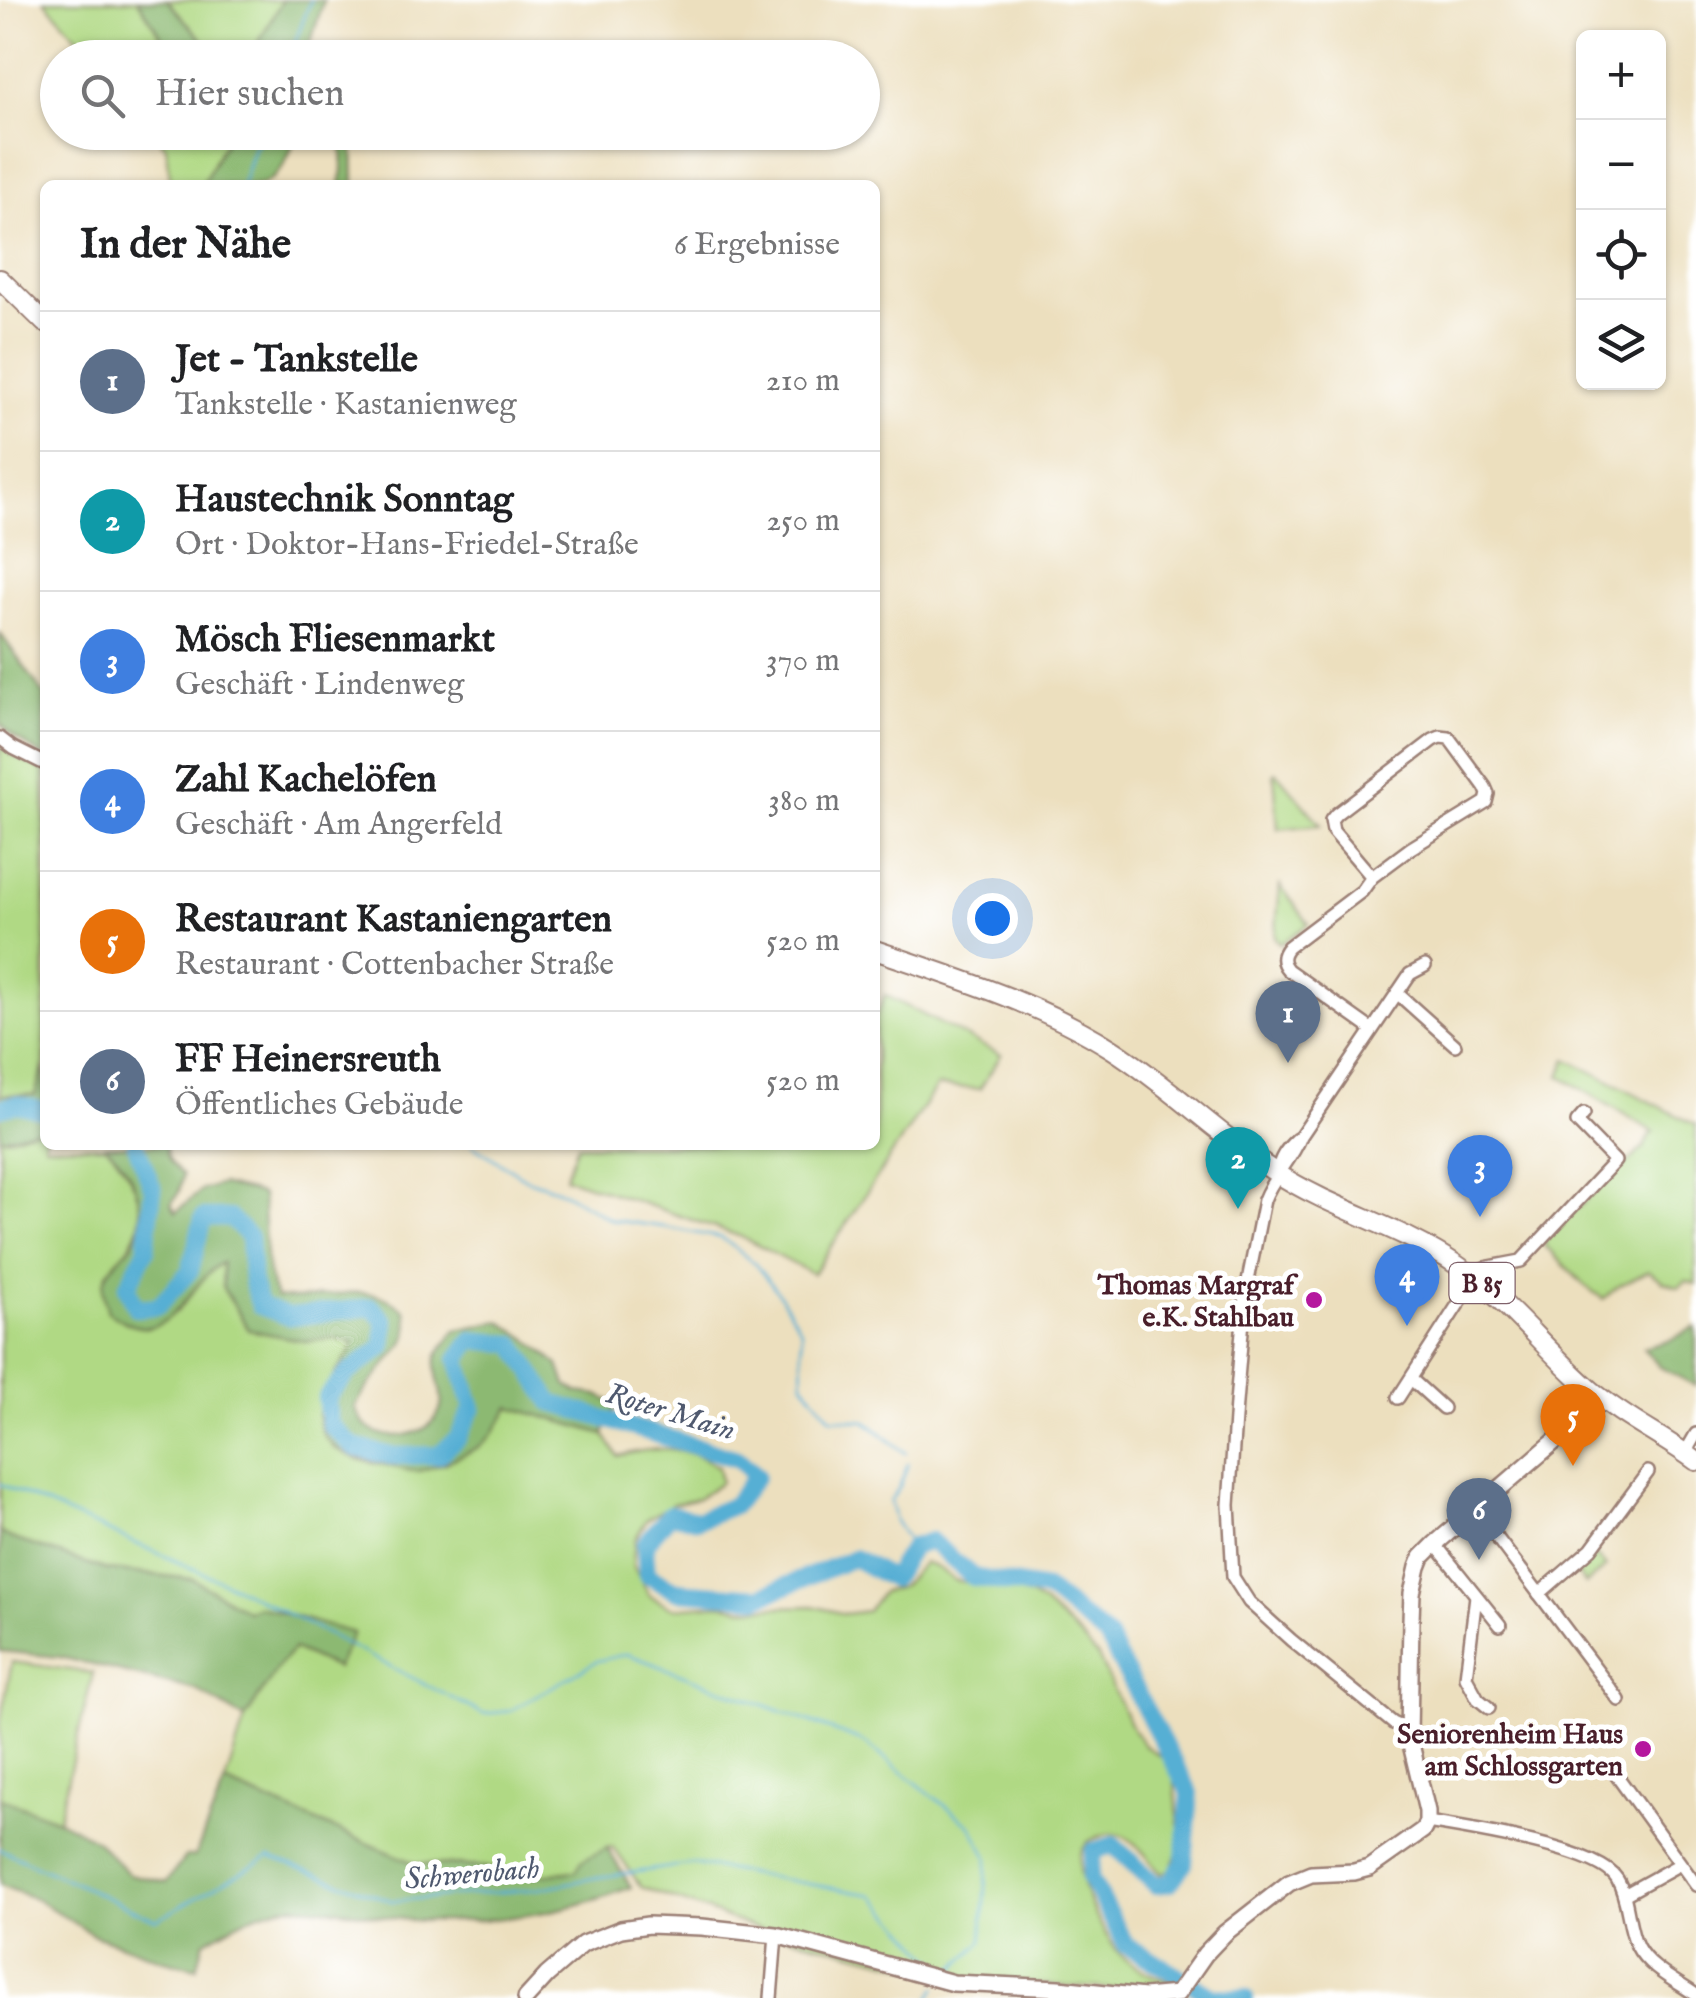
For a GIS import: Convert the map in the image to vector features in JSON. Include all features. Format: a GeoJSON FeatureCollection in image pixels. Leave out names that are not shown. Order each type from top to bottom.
{"type":"FeatureCollection","features":[{"type":"Feature","properties":{"kind":"main road"},"geometry":{"type":"LineString","coordinates":[[0,279],[40,317]]}},
{"type":"Feature","properties":{"kind":"main road","name":"B 85"},"geometry":{"type":"LineString","coordinates":[[880,952],[1034,1008],[1084,1033],[1129,1061],[1277,1174],[1430,1248],[1507,1304],[1603,1400],[1690,1457]]}},
{"type":"Feature","properties":{"kind":"street"},"geometry":{"type":"LineString","coordinates":[[0,738],[40,762]]}},
{"type":"Feature","properties":{"kind":"street"},"geometry":{"type":"LineString","coordinates":[[1371,1029],[1288,970],[1282,960],[1288,947],[1372,878],[1417,844],[1486,802],[1485,788],[1449,738],[1432,740],[1331,820],[1333,830],[1372,878]]}},
{"type":"Feature","properties":{"kind":"street"},"geometry":{"type":"LineString","coordinates":[[1409,1730],[1393,1723],[1249,1602],[1233,1577],[1229,1505],[1246,1296],[1264,1200],[1287,1148],[1300,1136],[1410,974],[1424,966]]}},
{"type":"Feature","properties":{"kind":"street"},"geometry":{"type":"LineString","coordinates":[[1397,993],[1455,1045]]}},
{"type":"Feature","properties":{"kind":"street"},"geometry":{"type":"LineString","coordinates":[[1398,1398],[1484,1268],[1520,1261],[1615,1161],[1577,1122],[1584,1114]]}},
{"type":"Feature","properties":{"kind":"street"},"geometry":{"type":"LineString","coordinates":[[1411,1378],[1443,1408]]}},
{"type":"Feature","properties":{"kind":"street"},"geometry":{"type":"LineString","coordinates":[[526,1998],[583,1944],[621,1929],[663,1925],[776,1935],[952,1982],[1144,1997],[1177,1994],[1225,1934],[1289,1882],[1310,1874],[1368,1868],[1419,1834],[1426,1822],[1426,1811],[1409,1730],[1412,1593],[1420,1562],[1603,1400]]}},
{"type":"Feature","properties":{"kind":"street"},"geometry":{"type":"LineString","coordinates":[[1690,1457],[1696,1434]]}},
{"type":"Feature","properties":{"kind":"street"},"geometry":{"type":"LineString","coordinates":[[1540,1594],[1591,1549],[1648,1472]]}},
{"type":"Feature","properties":{"kind":"street"},"geometry":{"type":"LineString","coordinates":[[1476,1510],[1619,1700]]}},
{"type":"Feature","properties":{"kind":"street"},"geometry":{"type":"LineString","coordinates":[[1436,1544],[1500,1625]]}},
{"type":"Feature","properties":{"kind":"street"},"geometry":{"type":"LineString","coordinates":[[1476,1596],[1466,1677],[1490,1708]]}},
{"type":"Feature","properties":{"kind":"street"},"geometry":{"type":"LineString","coordinates":[[1614,1772],[1696,1885]]}},
{"type":"Feature","properties":{"kind":"street"},"geometry":{"type":"LineString","coordinates":[[1426,1822],[1499,1832],[1590,1859],[1616,1876],[1637,1946],[1654,1967],[1696,1995]]}},
{"type":"Feature","properties":{"kind":"street"},"geometry":{"type":"LineString","coordinates":[[1624,1895],[1680,1864]]}},
{"type":"Feature","properties":{"kind":"street"},"geometry":{"type":"LineString","coordinates":[[771,1998],[776,1935]]}},
{"type":"Feature","properties":{"kind":"green space"},"geometry":{"type":"Polygon","coordinates":[[[44,0],[138,0],[163,40],[80,40],[44,0]]]}},
{"type":"Feature","properties":{"kind":"green space"},"geometry":{"type":"Polygon","coordinates":[[[138,0],[167,0],[203,40],[163,40],[138,0]]]}},
{"type":"Feature","properties":{"kind":"green space"},"geometry":{"type":"Polygon","coordinates":[[[167,0],[283,0],[259,40],[203,40],[167,0]]]}},
{"type":"Feature","properties":{"kind":"green space"},"geometry":{"type":"Polygon","coordinates":[[[283,0],[324,0],[311,40],[260,40],[283,0]]]}},
{"type":"Feature","properties":{"kind":"green space"},"geometry":{"type":"Polygon","coordinates":[[[166,150],[220,150],[205,180],[170,180],[166,150]]]}},
{"type":"Feature","properties":{"kind":"green space"},"geometry":{"type":"Polygon","coordinates":[[[221,150],[291,150],[270,180],[205,180],[221,150]]]}},
{"type":"Feature","properties":{"kind":"green space"},"geometry":{"type":"Polygon","coordinates":[[[342,150],[353,150],[354,180],[341,180],[342,150]]]}},
{"type":"Feature","properties":{"kind":"green space"},"geometry":{"type":"Polygon","coordinates":[[[0,633],[40,689],[40,755],[0,723],[0,633]]]}},
{"type":"Feature","properties":{"kind":"green space"},"geometry":{"type":"Polygon","coordinates":[[[0,744],[12,755],[40,769],[40,1079],[35,1095],[0,1095],[0,744]]]}},
{"type":"Feature","properties":{"kind":"green space"},"geometry":{"type":"Polygon","coordinates":[[[1276,772],[1321,825],[1278,829],[1276,772]]]}},
{"type":"Feature","properties":{"kind":"green space"},"geometry":{"type":"Polygon","coordinates":[[[1280,885],[1309,924],[1281,944],[1275,938],[1280,885]]]}},
{"type":"Feature","properties":{"kind":"green space"},"geometry":{"type":"Polygon","coordinates":[[[885,995],[1001,1055],[980,1089],[937,1086],[813,1274],[739,1236],[565,1177],[575,1150],[880,1150],[880,1007],[885,995]]]}},
{"type":"Feature","properties":{"kind":"green space"},"geometry":{"type":"Polygon","coordinates":[[[1567,1059],[1696,1125],[1696,1284],[1686,1281],[1679,1287],[1649,1271],[1603,1299],[1544,1245],[1607,1178],[1644,1147],[1654,1132],[1560,1076],[1567,1059]]]}},
{"type":"Feature","properties":{"kind":"green space"},"geometry":{"type":"Polygon","coordinates":[[[40,1079],[40,1129],[0,1138],[0,1095],[35,1095],[40,1079]]]}},
{"type":"Feature","properties":{"kind":"green space"},"geometry":{"type":"Polygon","coordinates":[[[40,1129],[40,1150],[111,1150],[121,1164],[138,1195],[139,1225],[123,1256],[107,1273],[177,1312],[212,1268],[223,1262],[223,1288],[249,1330],[305,1341],[336,1338],[355,1343],[343,1365],[332,1447],[359,1460],[386,1465],[443,1464],[481,1446],[510,1407],[604,1434],[618,1456],[670,1449],[693,1454],[718,1467],[721,1482],[698,1498],[673,1504],[647,1519],[635,1540],[633,1565],[649,1595],[673,1608],[722,1604],[741,1608],[813,1606],[845,1614],[867,1611],[882,1592],[901,1587],[924,1562],[954,1580],[975,1580],[1002,1587],[1043,1604],[1098,1657],[1132,1728],[1144,1745],[1165,1759],[1174,1774],[1180,1837],[1171,1869],[1161,1874],[1135,1844],[1113,1833],[1087,1843],[1080,1867],[1089,1900],[1121,1955],[1140,1969],[1175,1984],[1159,1992],[960,1979],[752,1927],[641,1887],[613,1847],[576,1871],[530,1876],[484,1867],[414,1863],[225,1783],[245,1719],[282,1661],[294,1649],[336,1668],[353,1633],[247,1612],[193,1579],[107,1570],[0,1532],[0,1138],[40,1129]]]}},
{"type":"Feature","properties":{"kind":"green space"},"geometry":{"type":"Polygon","coordinates":[[[109,1150],[167,1150],[183,1175],[171,1204],[176,1212],[202,1190],[222,1184],[262,1195],[266,1259],[276,1297],[359,1292],[390,1300],[406,1311],[406,1339],[355,1407],[373,1431],[389,1436],[408,1434],[432,1423],[442,1401],[436,1364],[443,1346],[456,1330],[500,1321],[559,1365],[566,1385],[617,1404],[604,1434],[510,1407],[482,1444],[419,1471],[341,1451],[324,1435],[319,1410],[329,1385],[355,1343],[336,1338],[305,1341],[249,1330],[223,1288],[222,1263],[158,1325],[129,1324],[108,1312],[103,1293],[105,1279],[133,1242],[139,1224],[135,1186],[109,1150]]]}},
{"type":"Feature","properties":{"kind":"green space"},"geometry":{"type":"Polygon","coordinates":[[[1696,1327],[1696,1386],[1660,1367],[1643,1348],[1696,1327]]]}},
{"type":"Feature","properties":{"kind":"green space"},"geometry":{"type":"Polygon","coordinates":[[[0,1532],[107,1570],[193,1579],[247,1611],[258,1606],[353,1633],[336,1668],[294,1649],[245,1719],[196,1690],[60,1657],[0,1651],[0,1532]]]}},
{"type":"Feature","properties":{"kind":"green space"},"geometry":{"type":"Polygon","coordinates":[[[1594,1554],[1606,1567],[1586,1584],[1575,1571],[1594,1554]]]}},
{"type":"Feature","properties":{"kind":"green space"},"geometry":{"type":"Polygon","coordinates":[[[12,1662],[93,1673],[58,1820],[0,1798],[0,1723],[12,1662]]]}},
{"type":"Feature","properties":{"kind":"green space"},"geometry":{"type":"Polygon","coordinates":[[[225,1783],[414,1863],[484,1867],[530,1876],[576,1871],[582,1861],[607,1848],[631,1887],[556,1910],[479,1920],[412,1920],[326,1908],[281,1907],[251,1917],[204,1942],[197,1968],[92,1934],[38,1900],[0,1885],[0,1798],[58,1820],[94,1839],[129,1874],[166,1882],[186,1857],[195,1856],[225,1783]]]}},
{"type":"Feature","properties":{"kind":"waterway"},"geometry":{"type":"LineString","coordinates":[[296,40],[311,0]]}},
{"type":"Feature","properties":{"kind":"waterway"},"geometry":{"type":"LineString","coordinates":[[244,180],[253,150]]}},
{"type":"Feature","properties":{"kind":"waterway","name":"Roter Main"},"geometry":{"type":"LineString","coordinates":[[0,1108],[16,1104],[40,1110]]}},
{"type":"Feature","properties":{"kind":"waterway","name":"Roter Main"},"geometry":{"type":"LineString","coordinates":[[138,1150],[153,1189],[146,1250],[127,1287],[136,1308],[158,1306],[190,1271],[203,1218],[230,1218],[249,1237],[252,1282],[260,1306],[290,1317],[372,1307],[385,1321],[383,1347],[348,1373],[326,1398],[330,1425],[354,1447],[392,1456],[438,1455],[458,1438],[473,1408],[458,1359],[472,1340],[514,1344],[552,1403],[738,1459],[756,1476],[734,1505],[698,1520],[670,1514],[645,1544],[647,1575],[677,1591],[759,1597],[854,1558],[892,1579],[912,1547],[931,1541],[973,1577],[1047,1590],[1107,1637],[1190,1793],[1184,1863],[1170,1883],[1156,1885],[1113,1845],[1093,1851],[1090,1878],[1126,1945],[1214,1997],[1245,1998]]}},
{"type":"Feature","properties":{"kind":"waterway"},"geometry":{"type":"LineString","coordinates":[[480,1150],[526,1179],[559,1190],[612,1220],[722,1238],[754,1263],[801,1330],[803,1383],[831,1418],[865,1421],[906,1453]]}},
{"type":"Feature","properties":{"kind":"waterway"},"geometry":{"type":"LineString","coordinates":[[908,1464],[890,1501],[895,1521],[912,1547]]}},
{"type":"Feature","properties":{"kind":"waterway","name":"Schwerobach"},"geometry":{"type":"LineString","coordinates":[[0,1484],[235,1587],[483,1714],[510,1711],[597,1661],[627,1654],[864,1742],[971,1826],[988,1857],[982,1942],[948,1974],[873,1895],[693,1864],[538,1889],[392,1901],[269,1857],[156,1920],[0,1849]]}},
{"type":"Feature","properties":{"kind":"waterway"},"geometry":{"type":"LineString","coordinates":[[930,1998],[937,1987]]}},
{"type":"Feature","properties":{"kind":"place","name":"Jet - Tankstelle"},"geometry":{"type":"Point","coordinates":[1288,1063]}},
{"type":"Feature","properties":{"kind":"place","name":"Haustechnik Sonntag"},"geometry":{"type":"Point","coordinates":[1238,1209]}},
{"type":"Feature","properties":{"kind":"place","name":"Mösch Fliesenmarkt"},"geometry":{"type":"Point","coordinates":[1480,1217]}},
{"type":"Feature","properties":{"kind":"place","name":"Thomas Margraf e.K. Stahlbau"},"geometry":{"type":"Point","coordinates":[1314,1300]}},
{"type":"Feature","properties":{"kind":"place","name":"Zahl Kachelöfen"},"geometry":{"type":"Point","coordinates":[1407,1326]}},
{"type":"Feature","properties":{"kind":"place","name":"Restaurant Kastaniengarten"},"geometry":{"type":"Point","coordinates":[1573,1466]}},
{"type":"Feature","properties":{"kind":"place","name":"FF Heinersreuth"},"geometry":{"type":"Point","coordinates":[1479,1560]}},
{"type":"Feature","properties":{"kind":"place","name":"Seniorenheim Haus am Schlossgarten"},"geometry":{"type":"Point","coordinates":[1643,1749]}}]}
